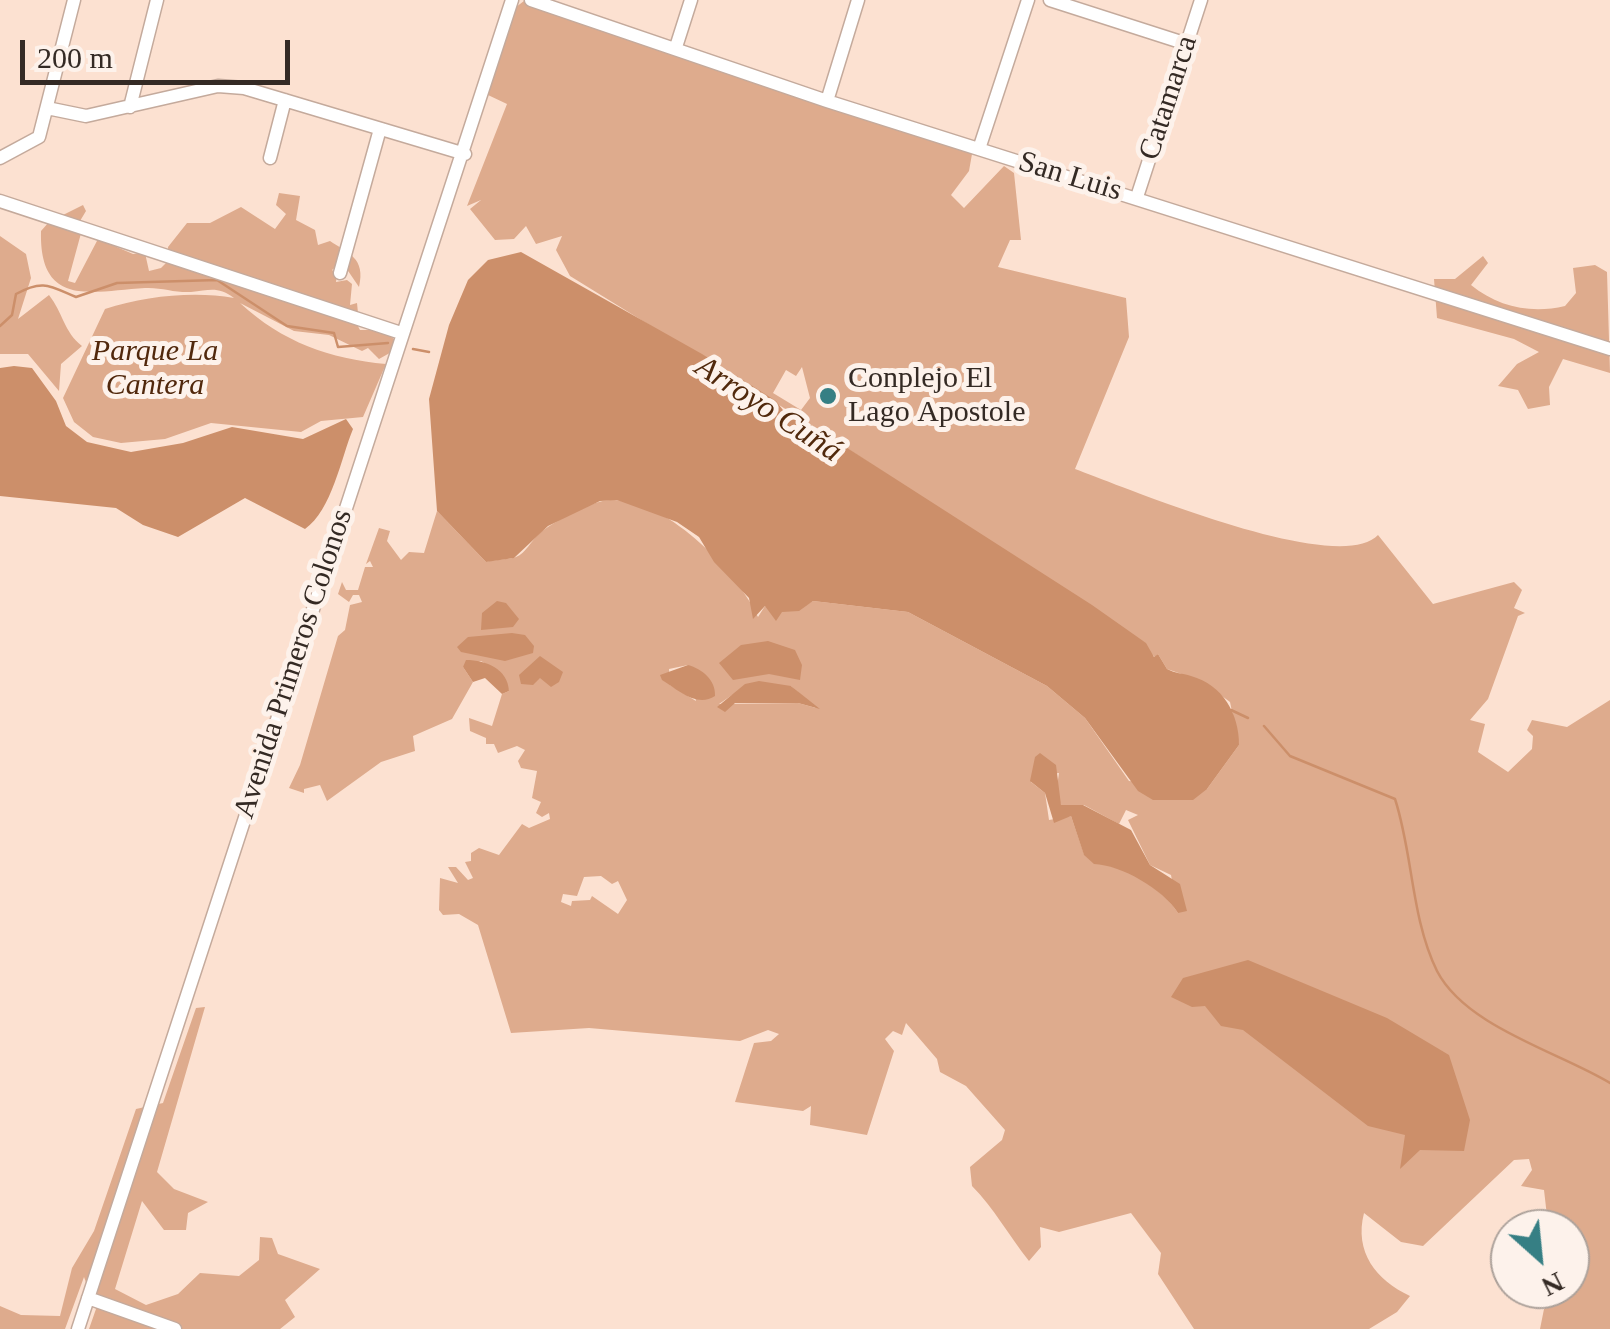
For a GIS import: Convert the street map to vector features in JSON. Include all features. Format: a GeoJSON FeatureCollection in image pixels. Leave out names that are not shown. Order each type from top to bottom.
{"type":"FeatureCollection","features":[{"type":"Feature","properties":{"kind":"street"},"geometry":{"type":"LineString","coordinates":[[0,158],[39,137],[74,0]]}},
{"type":"Feature","properties":{"kind":"street"},"geometry":{"type":"LineString","coordinates":[[130,107],[157,0]]}},
{"type":"Feature","properties":{"kind":"street","name":"Avenida Primeros Colonos"},"geometry":{"type":"LineString","coordinates":[[78,1329],[512,0]]}},
{"type":"Feature","properties":{"kind":"street","name":"San Luis"},"geometry":{"type":"LineString","coordinates":[[531,0],[827,101],[1610,349]]}},
{"type":"Feature","properties":{"kind":"street"},"geometry":{"type":"LineString","coordinates":[[676,47],[691,0]]}},
{"type":"Feature","properties":{"kind":"street"},"geometry":{"type":"LineString","coordinates":[[827,101],[858,0]]}},
{"type":"Feature","properties":{"kind":"street"},"geometry":{"type":"LineString","coordinates":[[979,149],[1028,0]]}},
{"type":"Feature","properties":{"kind":"street"},"geometry":{"type":"LineString","coordinates":[[1050,0],[1187,44]]}},
{"type":"Feature","properties":{"kind":"street","name":"Catamarca"},"geometry":{"type":"LineString","coordinates":[[1137,197],[1201,0]]}},
{"type":"Feature","properties":{"kind":"street"},"geometry":{"type":"LineString","coordinates":[[47,108],[86,116],[218,86],[284,100],[464,154]]}},
{"type":"Feature","properties":{"kind":"street"},"geometry":{"type":"LineString","coordinates":[[270,158],[284,100]]}},
{"type":"Feature","properties":{"kind":"street"},"geometry":{"type":"LineString","coordinates":[[340,273],[380,128]]}},
{"type":"Feature","properties":{"kind":"street"},"geometry":{"type":"LineString","coordinates":[[0,201],[401,333]]}},
{"type":"Feature","properties":{"kind":"street"},"geometry":{"type":"LineString","coordinates":[[88,1298],[175,1329]]}},
{"type":"Feature","properties":{"kind":"green space"},"geometry":{"type":"Polygon","coordinates":[[[524,1],[972,154],[969,171],[951,195],[964,208],[1004,166],[1014,173],[1021,240],[1010,240],[998,267],[1126,298],[1129,337],[1075,469],[1183,509],[1278,538],[1321,545],[1356,545],[1378,535],[1433,604],[1514,582],[1522,590],[1514,608],[1525,613],[1518,616],[1488,699],[1470,720],[1485,724],[1478,752],[1508,772],[1532,749],[1533,736],[1527,730],[1532,720],[1567,727],[1610,700],[1610,1329],[1540,1329],[1544,1309],[1590,1309],[1590,1209],[1546,1209],[1544,1190],[1521,1186],[1532,1170],[1529,1159],[1514,1160],[1423,1246],[1401,1242],[1364,1213],[1362,1240],[1370,1263],[1387,1282],[1410,1296],[1397,1312],[1369,1329],[1194,1329],[1158,1274],[1161,1253],[1131,1213],[1059,1232],[1040,1227],[1041,1247],[1029,1261],[972,1186],[970,1167],[1002,1140],[1005,1130],[966,1086],[940,1072],[937,1059],[906,1023],[902,1035],[893,1031],[885,1039],[894,1051],[867,1135],[810,1125],[811,1106],[803,1111],[735,1102],[754,1043],[771,1041],[779,1034],[768,1030],[740,1041],[589,1028],[511,1033],[478,925],[459,914],[443,915],[439,910],[440,878],[458,883],[448,867],[456,867],[468,880],[473,878],[465,862],[471,861],[471,853],[479,848],[499,855],[522,824],[529,828],[550,819],[549,813],[542,817],[536,813],[541,802],[532,798],[537,771],[521,768],[518,761],[525,750],[517,746],[498,753],[494,744],[486,744],[486,738],[470,731],[469,718],[492,726],[502,694],[509,691],[499,671],[481,661],[463,667],[473,682],[452,719],[413,736],[415,751],[381,762],[327,801],[320,785],[304,789],[304,793],[289,788],[300,765],[338,636],[345,630],[350,605],[362,602],[359,595],[353,595],[349,602],[338,594],[342,582],[346,590],[358,590],[365,567],[373,567],[370,561],[366,564],[379,528],[390,531],[387,541],[401,560],[409,552],[424,553],[437,511],[486,562],[520,555],[543,531],[599,502],[622,501],[646,507],[670,519],[714,557],[748,598],[758,617],[765,606],[790,611],[813,601],[908,612],[1047,686],[1085,718],[1129,781],[1207,789],[1239,745],[1230,702],[1202,681],[1167,669],[1158,654],[1155,657],[1144,648],[1145,643],[813,426],[570,276],[556,250],[562,236],[536,244],[526,226],[514,239],[495,240],[470,209],[481,200],[467,206],[507,104],[488,95],[516,7],[524,1]],[[802,367],[796,376],[786,370],[773,393],[801,410],[810,398],[802,367]],[[688,665],[669,669],[670,685],[696,701],[688,665]],[[791,686],[732,695],[719,704],[798,703],[816,708],[791,686]],[[1059,773],[1034,775],[1031,782],[1045,793],[1049,820],[1071,816],[1084,854],[1094,863],[1141,879],[1162,894],[1178,913],[1171,875],[1150,865],[1128,820],[1138,815],[1126,810],[1119,824],[1084,805],[1061,805],[1056,793],[1059,773]],[[601,876],[584,877],[577,896],[563,894],[561,902],[571,906],[572,901],[590,900],[592,896],[618,914],[627,900],[618,881],[612,884],[601,876]]]}},
{"type":"Feature","properties":{"kind":"green space","name":"Parque La Cantera"},"geometry":{"type":"Polygon","coordinates":[[[279,193],[300,196],[296,220],[315,230],[318,245],[330,241],[358,263],[359,287],[342,262],[332,270],[337,274],[336,282],[347,280],[352,284],[350,305],[357,303],[358,313],[352,315],[360,330],[382,330],[398,342],[395,350],[379,359],[368,348],[362,351],[329,335],[294,331],[240,303],[273,328],[308,346],[345,358],[386,364],[363,417],[321,421],[301,432],[211,423],[165,439],[121,443],[93,437],[74,422],[63,398],[105,309],[170,296],[234,298],[214,290],[73,290],[59,284],[49,273],[43,256],[41,231],[49,222],[83,205],[86,211],[80,221],[83,226],[68,281],[75,283],[98,239],[133,254],[145,253],[149,271],[161,268],[169,260],[168,247],[187,223],[210,223],[241,207],[275,229],[286,214],[276,205],[279,193]]]}},
{"type":"Feature","properties":{"kind":"green space"},"geometry":{"type":"Polygon","coordinates":[[[0,236],[26,254],[31,278],[18,319],[49,295],[71,335],[82,346],[61,364],[59,391],[28,354],[0,354],[0,236]]]}},
{"type":"Feature","properties":{"kind":"green space"},"geometry":{"type":"Polygon","coordinates":[[[1483,256],[1488,263],[1471,285],[1492,299],[1527,309],[1565,306],[1576,293],[1573,268],[1595,265],[1607,272],[1610,373],[1563,359],[1549,387],[1550,405],[1528,409],[1518,390],[1498,386],[1517,364],[1539,352],[1514,339],[1437,318],[1434,279],[1455,279],[1483,256]]]}},
{"type":"Feature","properties":{"kind":"green space"},"geometry":{"type":"Polygon","coordinates":[[[205,1007],[157,1172],[174,1189],[208,1202],[188,1213],[186,1230],[164,1230],[142,1201],[115,1289],[146,1305],[178,1294],[200,1273],[239,1276],[259,1260],[260,1237],[272,1238],[278,1254],[320,1269],[285,1300],[295,1317],[280,1329],[89,1329],[96,1309],[84,1277],[65,1329],[0,1329],[0,1306],[21,1315],[60,1316],[72,1268],[94,1231],[136,1109],[163,1103],[196,1008],[205,1007]]]}},
{"type":"Feature","properties":{"kind":"water"},"geometry":{"type":"Polygon","coordinates":[[[521,252],[702,354],[776,401],[786,414],[813,426],[1092,605],[1146,643],[1167,669],[1212,686],[1232,712],[1239,745],[1207,789],[1193,800],[1153,800],[1138,791],[1085,718],[1047,686],[908,612],[813,601],[799,611],[782,612],[776,621],[765,606],[753,619],[749,598],[714,562],[699,537],[677,522],[617,500],[600,501],[548,526],[514,558],[486,562],[437,511],[429,399],[449,325],[468,280],[488,260],[521,252]]]}},
{"type":"Feature","properties":{"kind":"water"},"geometry":{"type":"Polygon","coordinates":[[[0,368],[32,368],[56,401],[66,426],[87,442],[131,452],[183,443],[232,427],[303,439],[346,419],[353,429],[329,497],[305,529],[245,498],[178,537],[143,525],[116,508],[0,496],[0,368]]]}},
{"type":"Feature","properties":{"kind":"water"},"geometry":{"type":"Polygon","coordinates":[[[497,601],[506,603],[519,619],[513,627],[481,630],[482,613],[497,601]]]}},
{"type":"Feature","properties":{"kind":"water"},"geometry":{"type":"Polygon","coordinates":[[[525,635],[534,646],[533,653],[505,661],[461,652],[457,647],[468,637],[525,635]]]}},
{"type":"Feature","properties":{"kind":"water"},"geometry":{"type":"Polygon","coordinates":[[[768,641],[795,650],[802,665],[800,680],[769,674],[733,680],[719,663],[741,645],[768,641]]]}},
{"type":"Feature","properties":{"kind":"water"},"geometry":{"type":"Polygon","coordinates":[[[540,656],[563,672],[559,682],[551,687],[540,678],[533,685],[521,684],[519,675],[540,656]]]}},
{"type":"Feature","properties":{"kind":"water"},"geometry":{"type":"Polygon","coordinates":[[[466,660],[495,667],[505,677],[509,691],[502,694],[485,678],[473,682],[463,667],[466,660]]]}},
{"type":"Feature","properties":{"kind":"water"},"geometry":{"type":"Polygon","coordinates":[[[688,665],[707,676],[715,696],[695,699],[662,680],[660,675],[688,665]]]}},
{"type":"Feature","properties":{"kind":"water"},"geometry":{"type":"Polygon","coordinates":[[[759,681],[791,686],[820,709],[798,703],[735,703],[725,712],[717,707],[745,684],[759,681]]]}},
{"type":"Feature","properties":{"kind":"water"},"geometry":{"type":"Polygon","coordinates":[[[1040,753],[1056,765],[1061,805],[1083,805],[1131,830],[1150,865],[1180,884],[1187,911],[1178,913],[1152,887],[1128,874],[1094,864],[1084,855],[1071,816],[1054,823],[1045,793],[1030,781],[1035,757],[1040,753]]]}},
{"type":"Feature","properties":{"kind":"water"},"geometry":{"type":"Polygon","coordinates":[[[1248,960],[1387,1018],[1449,1055],[1470,1120],[1464,1151],[1420,1150],[1400,1169],[1405,1135],[1368,1126],[1243,1030],[1221,1026],[1205,1006],[1192,1007],[1171,997],[1183,978],[1248,960]]]}},
{"type":"Feature","properties":{"kind":"waterway","name":"Arroyo Cuñá"},"geometry":{"type":"LineString","coordinates":[[0,326],[12,315],[16,294],[40,285],[76,297],[117,283],[217,280],[287,326],[334,333],[338,347],[388,343]]}},
{"type":"Feature","properties":{"kind":"waterway","name":"Arroyo Cuñá"},"geometry":{"type":"LineString","coordinates":[[413,349],[429,352]]}},
{"type":"Feature","properties":{"kind":"waterway","name":"Arroyo Cuñá"},"geometry":{"type":"LineString","coordinates":[[1231,710],[1248,718]]}},
{"type":"Feature","properties":{"kind":"waterway","name":"Arroyo Cuñá"},"geometry":{"type":"LineString","coordinates":[[1264,726],[1290,756],[1395,799],[1428,951],[1451,991],[1491,1023],[1610,1083]]}},
{"type":"Feature","properties":{"kind":"place","name":"Conplejo El Lago Apostole"},"geometry":{"type":"Point","coordinates":[828,396]}}]}
